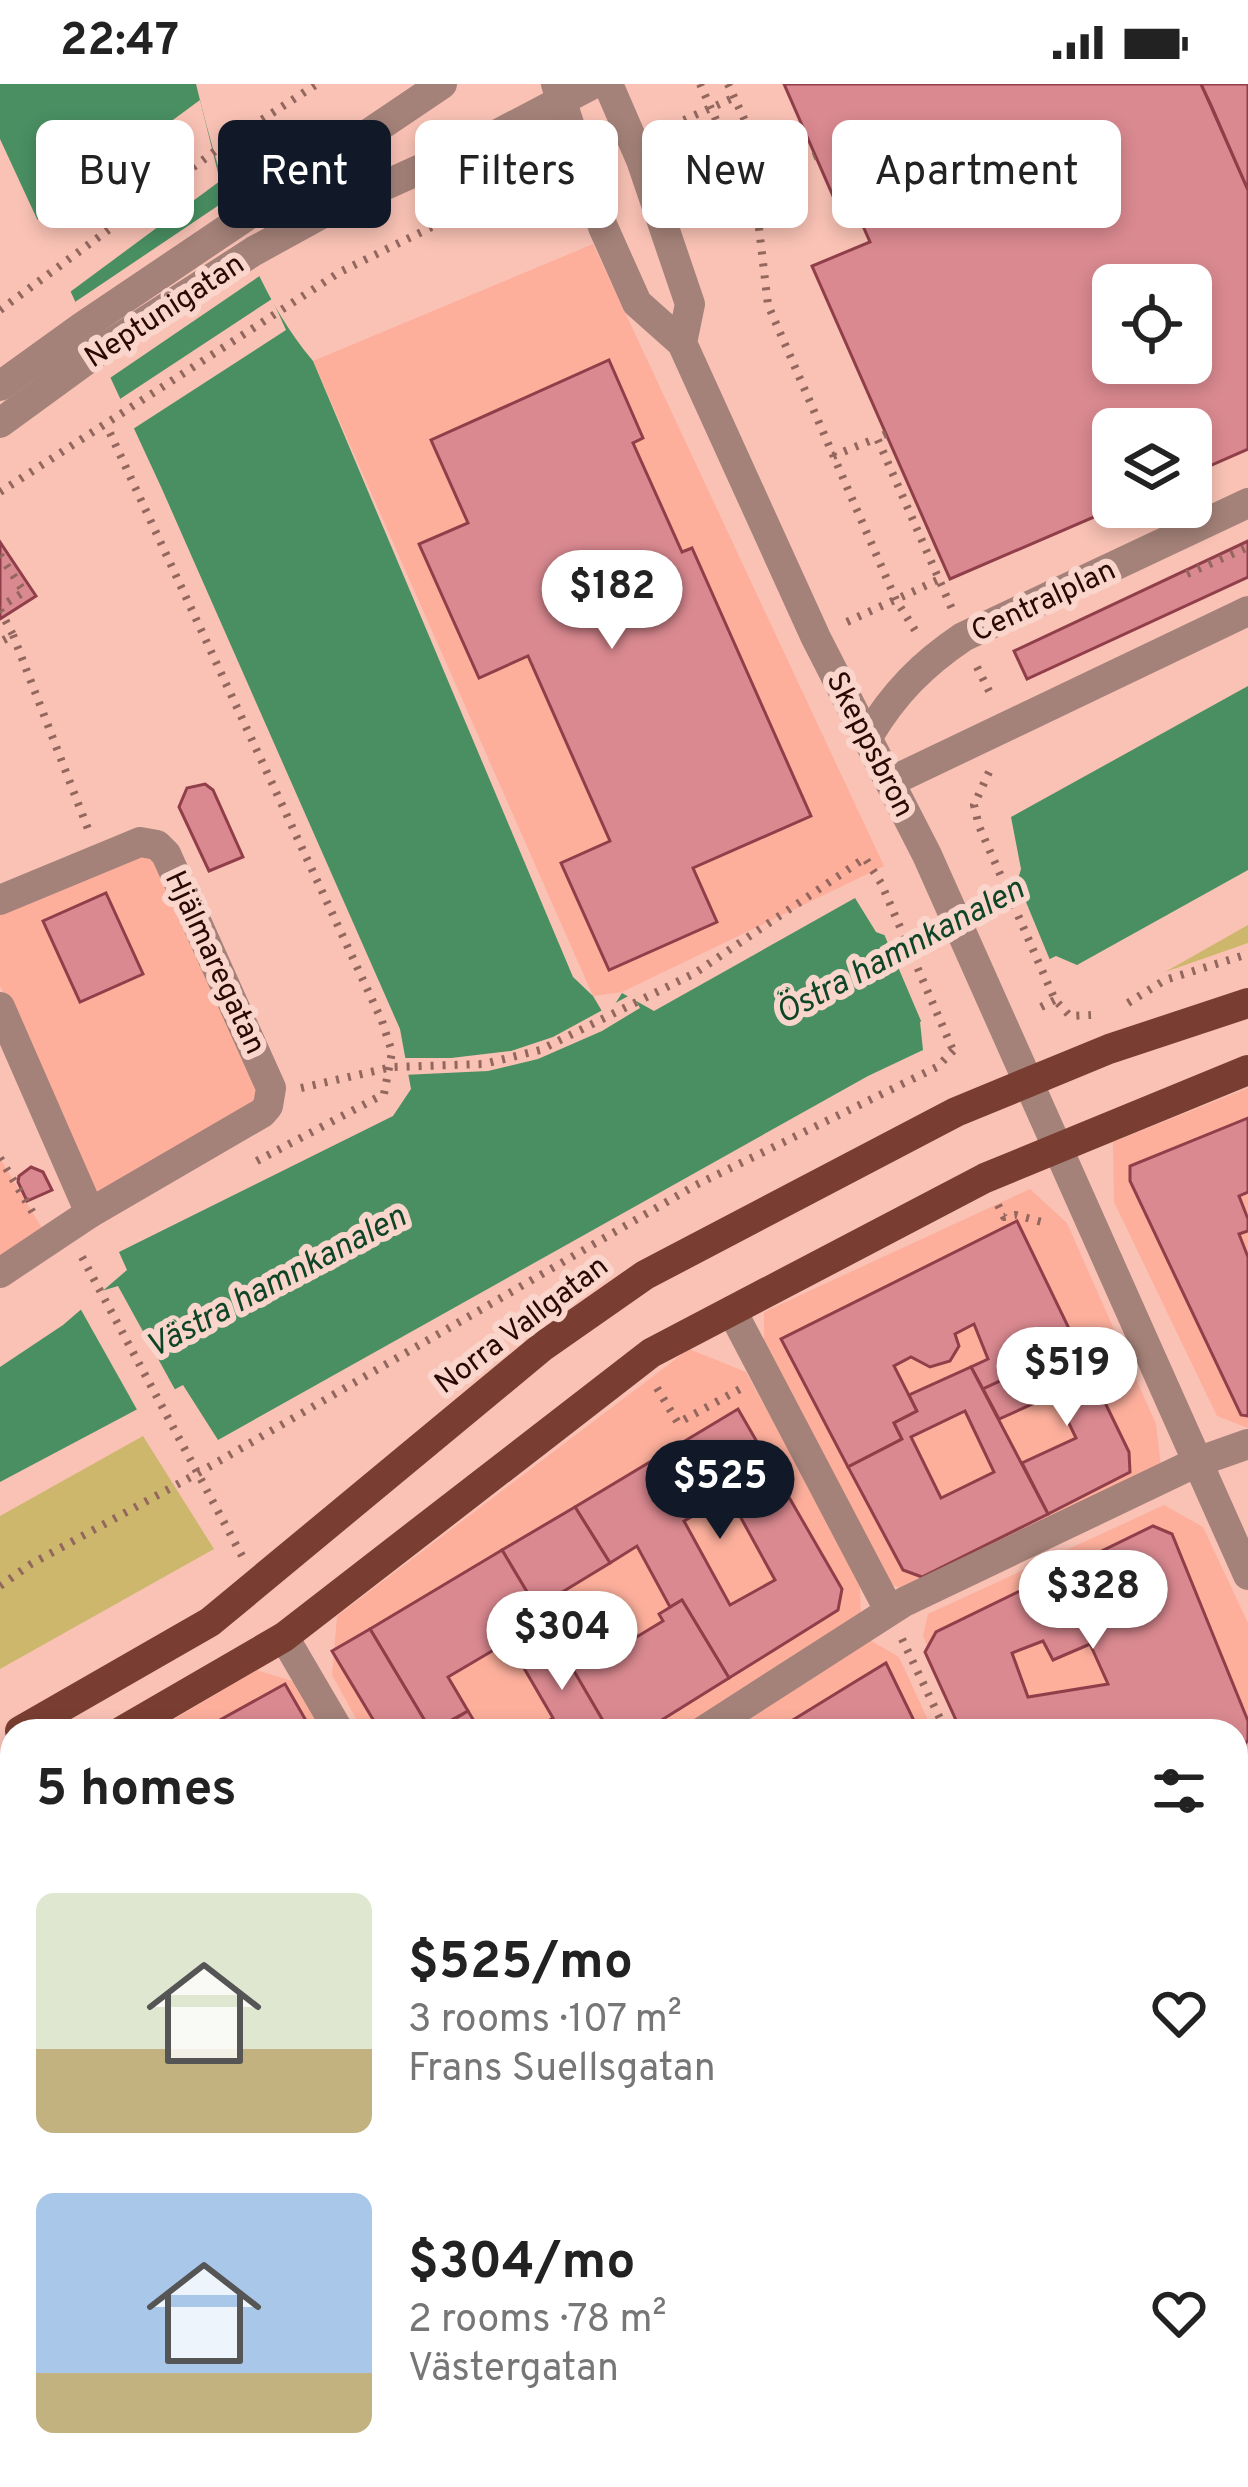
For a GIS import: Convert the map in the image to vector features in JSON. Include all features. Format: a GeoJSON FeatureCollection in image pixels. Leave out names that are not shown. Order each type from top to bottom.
{"type":"FeatureCollection","features":[{"type":"Feature","properties":{"kind":"main road","name":"Norra Vallgatan"},"geometry":{"type":"LineString","coordinates":[[42,1719],[210,1622],[592,1309],[746,1221],[956,1112],[1109,1049],[1248,1003]]}},
{"type":"Feature","properties":{"kind":"main road"},"geometry":{"type":"LineString","coordinates":[[143,1719],[284,1637],[651,1353],[985,1178],[1248,1070]]}},
{"type":"Feature","properties":{"kind":"street","name":"Neptunigatan"},"geometry":{"type":"LineString","coordinates":[[0,423],[89,340],[238,220],[442,84]]}},
{"type":"Feature","properties":{"kind":"street","name":"Neptunigatan"},"geometry":{"type":"LineString","coordinates":[[0,386],[323,213],[490,138],[558,92],[593,84]]}},
{"type":"Feature","properties":{"kind":"street","name":"Skeppsbron"},"geometry":{"type":"LineString","coordinates":[[608,84],[634,143],[690,304],[682,343]]}},
{"type":"Feature","properties":{"kind":"street","name":"Skeppsbron"},"geometry":{"type":"LineString","coordinates":[[607,228],[638,303],[682,343],[786,574],[892,781],[1248,1575]]}},
{"type":"Feature","properties":{"kind":"street","name":"Centralplan"},"geometry":{"type":"LineString","coordinates":[[868,735],[899,689],[963,637],[1248,503]]}},
{"type":"Feature","properties":{"kind":"street"},"geometry":{"type":"LineString","coordinates":[[892,781],[1248,611]]}},
{"type":"Feature","properties":{"kind":"street","name":"Hjälmaregatan"},"geometry":{"type":"LineString","coordinates":[[0,901],[140,842],[157,844],[166,854],[269,1079],[270,1096],[262,1113],[90,1213],[0,1273]]}},
{"type":"Feature","properties":{"kind":"street"},"geometry":{"type":"LineString","coordinates":[[0,1007],[90,1213]]}},
{"type":"Feature","properties":{"kind":"street"},"geometry":{"type":"LineString","coordinates":[[732,1311],[889,1610]]}},
{"type":"Feature","properties":{"kind":"street"},"geometry":{"type":"LineString","coordinates":[[721,1719],[889,1610],[1197,1462],[1248,1444]]}},
{"type":"Feature","properties":{"kind":"street"},"geometry":{"type":"LineString","coordinates":[[284,1637],[332,1719]]}},
{"type":"Feature","properties":{"kind":"path"},"geometry":{"type":"LineString","coordinates":[[0,310],[226,143],[316,84]]}},
{"type":"Feature","properties":{"kind":"path"},"geometry":{"type":"LineString","coordinates":[[700,84],[718,120]]}},
{"type":"Feature","properties":{"kind":"path"},"geometry":{"type":"LineString","coordinates":[[728,84],[745,120]]}},
{"type":"Feature","properties":{"kind":"path"},"geometry":{"type":"LineString","coordinates":[[634,143],[735,97]]}},
{"type":"Feature","properties":{"kind":"path"},"geometry":{"type":"LineString","coordinates":[[808,159],[815,156]]}},
{"type":"Feature","properties":{"kind":"path"},"geometry":{"type":"LineString","coordinates":[[0,491],[340,272],[430,228]]}},
{"type":"Feature","properties":{"kind":"path"},"geometry":{"type":"LineString","coordinates":[[759,228],[768,305],[896,600],[932,658]]}},
{"type":"Feature","properties":{"kind":"path"},"geometry":{"type":"LineString","coordinates":[[110,433],[382,1021],[394,1067]]}},
{"type":"Feature","properties":{"kind":"path"},"geometry":{"type":"LineString","coordinates":[[833,456],[882,436],[995,705]]}},
{"type":"Feature","properties":{"kind":"path"},"geometry":{"type":"LineString","coordinates":[[0,555],[24,592],[0,608],[100,859]]}},
{"type":"Feature","properties":{"kind":"path"},"geometry":{"type":"LineString","coordinates":[[848,622],[940,579]]}},
{"type":"Feature","properties":{"kind":"path"},"geometry":{"type":"LineString","coordinates":[[0,642],[13,635]]}},
{"type":"Feature","properties":{"kind":"path"},"geometry":{"type":"LineString","coordinates":[[994,765],[974,805],[979,826],[1055,1000],[1070,1016],[1096,1014]]}},
{"type":"Feature","properties":{"kind":"path"},"geometry":{"type":"LineString","coordinates":[[0,1586],[696,1185],[937,1066],[955,1047],[865,858],[695,973],[567,1039],[513,1058],[456,1067],[394,1067],[270,1096]]}},
{"type":"Feature","properties":{"kind":"path"},"geometry":{"type":"LineString","coordinates":[[1113,1008],[1165,980],[1248,954]]}},
{"type":"Feature","properties":{"kind":"path"},"geometry":{"type":"LineString","coordinates":[[1041,1006],[1055,1000]]}},
{"type":"Feature","properties":{"kind":"path"},"geometry":{"type":"LineString","coordinates":[[0,1158],[49,1240]]}},
{"type":"Feature","properties":{"kind":"path"},"geometry":{"type":"LineString","coordinates":[[997,1202],[1004,1217],[1042,1222]]}},
{"type":"Feature","properties":{"kind":"path"},"geometry":{"type":"LineString","coordinates":[[80,1254],[257,1584]]}},
{"type":"Feature","properties":{"kind":"path"},"geometry":{"type":"LineString","coordinates":[[656,1387],[678,1423],[742,1388]]}},
{"type":"Feature","properties":{"kind":"path"},"geometry":{"type":"LineString","coordinates":[[889,1610],[940,1719]]}},
{"type":"Feature","properties":{"kind":"shaded area"},"geometry":{"type":"Polygon","coordinates":[[[593,244],[884,866],[622,992],[593,996],[313,361],[593,244]]]}},
{"type":"Feature","properties":{"kind":"shaded area"},"geometry":{"type":"Polygon","coordinates":[[[154,852],[254,1076],[255,1097],[244,1114],[93,1198],[0,986],[0,908],[154,852]]]}},
{"type":"Feature","properties":{"kind":"shaded area"},"geometry":{"type":"Polygon","coordinates":[[[1248,925],[1248,943],[1165,972],[1248,925]]]}},
{"type":"Feature","properties":{"kind":"shaded area"},"geometry":{"type":"Polygon","coordinates":[[[1248,1088],[1248,1428],[1217,1416],[1114,1202],[1113,1142],[1248,1088]]]}},
{"type":"Feature","properties":{"kind":"shaded area"},"geometry":{"type":"Polygon","coordinates":[[[0,1158],[49,1240],[0,1273],[0,1158]]]}},
{"type":"Feature","properties":{"kind":"shaded area"},"geometry":{"type":"Polygon","coordinates":[[[1030,1189],[1067,1223],[1156,1424],[1164,1491],[930,1599],[884,1582],[764,1358],[764,1312],[1030,1189]]]}},
{"type":"Feature","properties":{"kind":"shaded area"},"geometry":{"type":"Polygon","coordinates":[[[689,1349],[746,1372],[860,1581],[861,1622],[710,1719],[356,1719],[332,1675],[337,1616],[689,1349]]]}},
{"type":"Feature","properties":{"kind":"shaded area"},"geometry":{"type":"Polygon","coordinates":[[[143,1436],[214,1549],[0,1669],[0,1516],[143,1436]]]}},
{"type":"Feature","properties":{"kind":"shaded area"},"geometry":{"type":"Polygon","coordinates":[[[1164,1505],[1203,1527],[1248,1623],[1248,1719],[959,1719],[923,1636],[928,1614],[1164,1505]]]}},
{"type":"Feature","properties":{"kind":"shaded area"},"geometry":{"type":"Polygon","coordinates":[[[868,1639],[899,1657],[927,1719],[745,1719],[868,1639]]]}},
{"type":"Feature","properties":{"kind":"shaded area"},"geometry":{"type":"Polygon","coordinates":[[[256,1670],[306,1685],[324,1719],[175,1719],[256,1670]]]}},
{"type":"Feature","properties":{"kind":"water"},"geometry":{"type":"Polygon","coordinates":[[[0,84],[196,84],[218,165],[218,228],[239,228],[271,300],[313,361],[573,977],[593,996],[606,1018],[622,993],[654,1011],[855,898],[876,932],[884,935],[1018,879],[1021,869],[1011,817],[1248,686],[1248,870],[1077,965],[1056,956],[920,1022],[923,1050],[868,1076],[218,1440],[183,1385],[0,1482],[0,1367],[63,1325],[127,1270],[119,1252],[393,1116],[411,1089],[400,1029],[41,228],[194,228],[194,120],[36,120],[36,217],[0,139],[0,84]]]}},
{"type":"Feature","properties":{"kind":"pier"},"geometry":{"type":"Polygon","coordinates":[[[200,100],[218,182],[194,200],[194,120],[173,120],[200,100]]]}},
{"type":"Feature","properties":{"kind":"pier"},"geometry":{"type":"Polygon","coordinates":[[[218,206],[218,228],[241,228],[261,275],[110,378],[75,302],[185,228],[194,228],[194,222],[218,206]]]}},
{"type":"Feature","properties":{"kind":"pier"},"geometry":{"type":"Polygon","coordinates":[[[41,228],[156,228],[70,292],[41,228]]]}},
{"type":"Feature","properties":{"kind":"pier"},"geometry":{"type":"Polygon","coordinates":[[[272,299],[286,330],[133,429],[120,399],[272,299]]]}},
{"type":"Feature","properties":{"kind":"pier"},"geometry":{"type":"Polygon","coordinates":[[[1014,873],[1052,965],[926,1026],[927,1035],[881,927],[1014,873]]]}},
{"type":"Feature","properties":{"kind":"pier"},"geometry":{"type":"Polygon","coordinates":[[[632,994],[640,1008],[538,1059],[488,1071],[403,1075],[401,1058],[511,1051],[553,1037],[632,994]]]}},
{"type":"Feature","properties":{"kind":"pier"},"geometry":{"type":"Polygon","coordinates":[[[118,1286],[178,1395],[140,1415],[80,1308],[95,1293],[118,1286]]]}},
{"type":"Feature","properties":{"kind":"building"},"geometry":{"type":"Polygon","coordinates":[[[784,84],[1201,84],[1248,190],[1248,449],[1212,465],[1212,408],[1092,408],[1092,518],[950,579],[812,266],[870,242],[864,228],[1121,228],[1121,120],[832,120],[832,194],[808,139],[808,120],[800,120],[784,84]]]}},
{"type":"Feature","properties":{"kind":"building"},"geometry":{"type":"Polygon","coordinates":[[[1201,84],[1248,84],[1248,190],[1211,105],[1201,84]]]}},
{"type":"Feature","properties":{"kind":"building"},"geometry":{"type":"Polygon","coordinates":[[[609,360],[643,438],[633,443],[682,552],[692,548],[811,816],[693,868],[717,922],[609,970],[561,863],[610,841],[528,656],[479,678],[419,544],[468,523],[431,440],[609,360]]]}},
{"type":"Feature","properties":{"kind":"building"},"geometry":{"type":"Polygon","coordinates":[[[1248,541],[1248,577],[1027,679],[1014,651],[1248,541]]]}},
{"type":"Feature","properties":{"kind":"building"},"geometry":{"type":"Polygon","coordinates":[[[0,542],[36,596],[0,619],[0,542]]]}},
{"type":"Feature","properties":{"kind":"building"},"geometry":{"type":"Polygon","coordinates":[[[205,784],[213,790],[243,857],[209,871],[179,807],[187,788],[205,784]]]}},
{"type":"Feature","properties":{"kind":"building"},"geometry":{"type":"Polygon","coordinates":[[[106,893],[143,974],[80,1002],[43,921],[106,893]]]}},
{"type":"Feature","properties":{"kind":"building"},"geometry":{"type":"Polygon","coordinates":[[[1248,1118],[1248,1192],[1239,1196],[1248,1231],[1239,1234],[1248,1257],[1248,1416],[1241,1415],[1130,1181],[1130,1166],[1248,1118]]]}},
{"type":"Feature","properties":{"kind":"building"},"geometry":{"type":"Polygon","coordinates":[[[31,1167],[43,1172],[52,1190],[27,1201],[18,1182],[31,1167]]]}},
{"type":"Feature","properties":{"kind":"building"},"geometry":{"type":"Polygon","coordinates":[[[1017,1221],[1077,1345],[983,1389],[971,1367],[988,1359],[974,1324],[955,1334],[959,1346],[950,1361],[930,1367],[911,1357],[894,1366],[917,1411],[894,1423],[902,1439],[848,1467],[781,1339],[1017,1221]]]}},
{"type":"Feature","properties":{"kind":"building"},"geometry":{"type":"Polygon","coordinates":[[[1077,1345],[1129,1452],[1130,1472],[1048,1514],[1022,1463],[1076,1438],[1055,1394],[999,1419],[983,1389],[1077,1345]]]}},
{"type":"Feature","properties":{"kind":"building"},"geometry":{"type":"Polygon","coordinates":[[[971,1367],[1048,1514],[922,1577],[903,1570],[848,1467],[902,1439],[894,1423],[917,1411],[909,1395],[971,1367]],[[965,1411],[911,1437],[941,1498],[994,1472],[965,1411]]]}},
{"type":"Feature","properties":{"kind":"building"},"geometry":{"type":"Polygon","coordinates":[[[738,1409],[842,1589],[838,1610],[729,1678],[682,1600],[670,1607],[637,1546],[610,1563],[575,1507],[738,1409]],[[729,1496],[684,1521],[730,1605],[775,1580],[729,1496]]]}},
{"type":"Feature","properties":{"kind":"building"},"geometry":{"type":"Polygon","coordinates":[[[575,1507],[610,1563],[536,1608],[502,1550],[575,1507]]]}},
{"type":"Feature","properties":{"kind":"building"},"geometry":{"type":"Polygon","coordinates":[[[1153,1526],[1172,1534],[1247,1719],[956,1719],[925,1652],[936,1632],[1153,1526]],[[1043,1641],[1012,1653],[1028,1697],[1108,1684],[1090,1644],[1053,1660],[1043,1641]]]}},
{"type":"Feature","properties":{"kind":"building"},"geometry":{"type":"Polygon","coordinates":[[[502,1550],[557,1642],[521,1663],[509,1641],[448,1677],[468,1711],[453,1719],[424,1719],[370,1629],[502,1550]]]}},
{"type":"Feature","properties":{"kind":"building"},"geometry":{"type":"Polygon","coordinates":[[[682,1600],[729,1678],[663,1719],[602,1719],[548,1628],[586,1605],[590,1612],[607,1601],[630,1641],[663,1621],[659,1614],[682,1600]]]}},
{"type":"Feature","properties":{"kind":"building"},"geometry":{"type":"Polygon","coordinates":[[[370,1629],[424,1719],[373,1719],[332,1651],[370,1629]]]}},
{"type":"Feature","properties":{"kind":"building"},"geometry":{"type":"Polygon","coordinates":[[[557,1642],[602,1719],[551,1719],[521,1663],[557,1642]]]}},
{"type":"Feature","properties":{"kind":"building"},"geometry":{"type":"Polygon","coordinates":[[[886,1663],[913,1719],[794,1719],[886,1663]]]}},
{"type":"Feature","properties":{"kind":"building"},"geometry":{"type":"Polygon","coordinates":[[[285,1684],[305,1719],[222,1719],[285,1684]]]}},
{"type":"Feature","properties":{"kind":"water label","name":"Östra hamnkanalen"},"geometry":{"type":"Point","coordinates":[899,949]}},
{"type":"Feature","properties":{"kind":"water label","name":"Västra hamnkanalen"},"geometry":{"type":"Point","coordinates":[275,1280]}}]}
